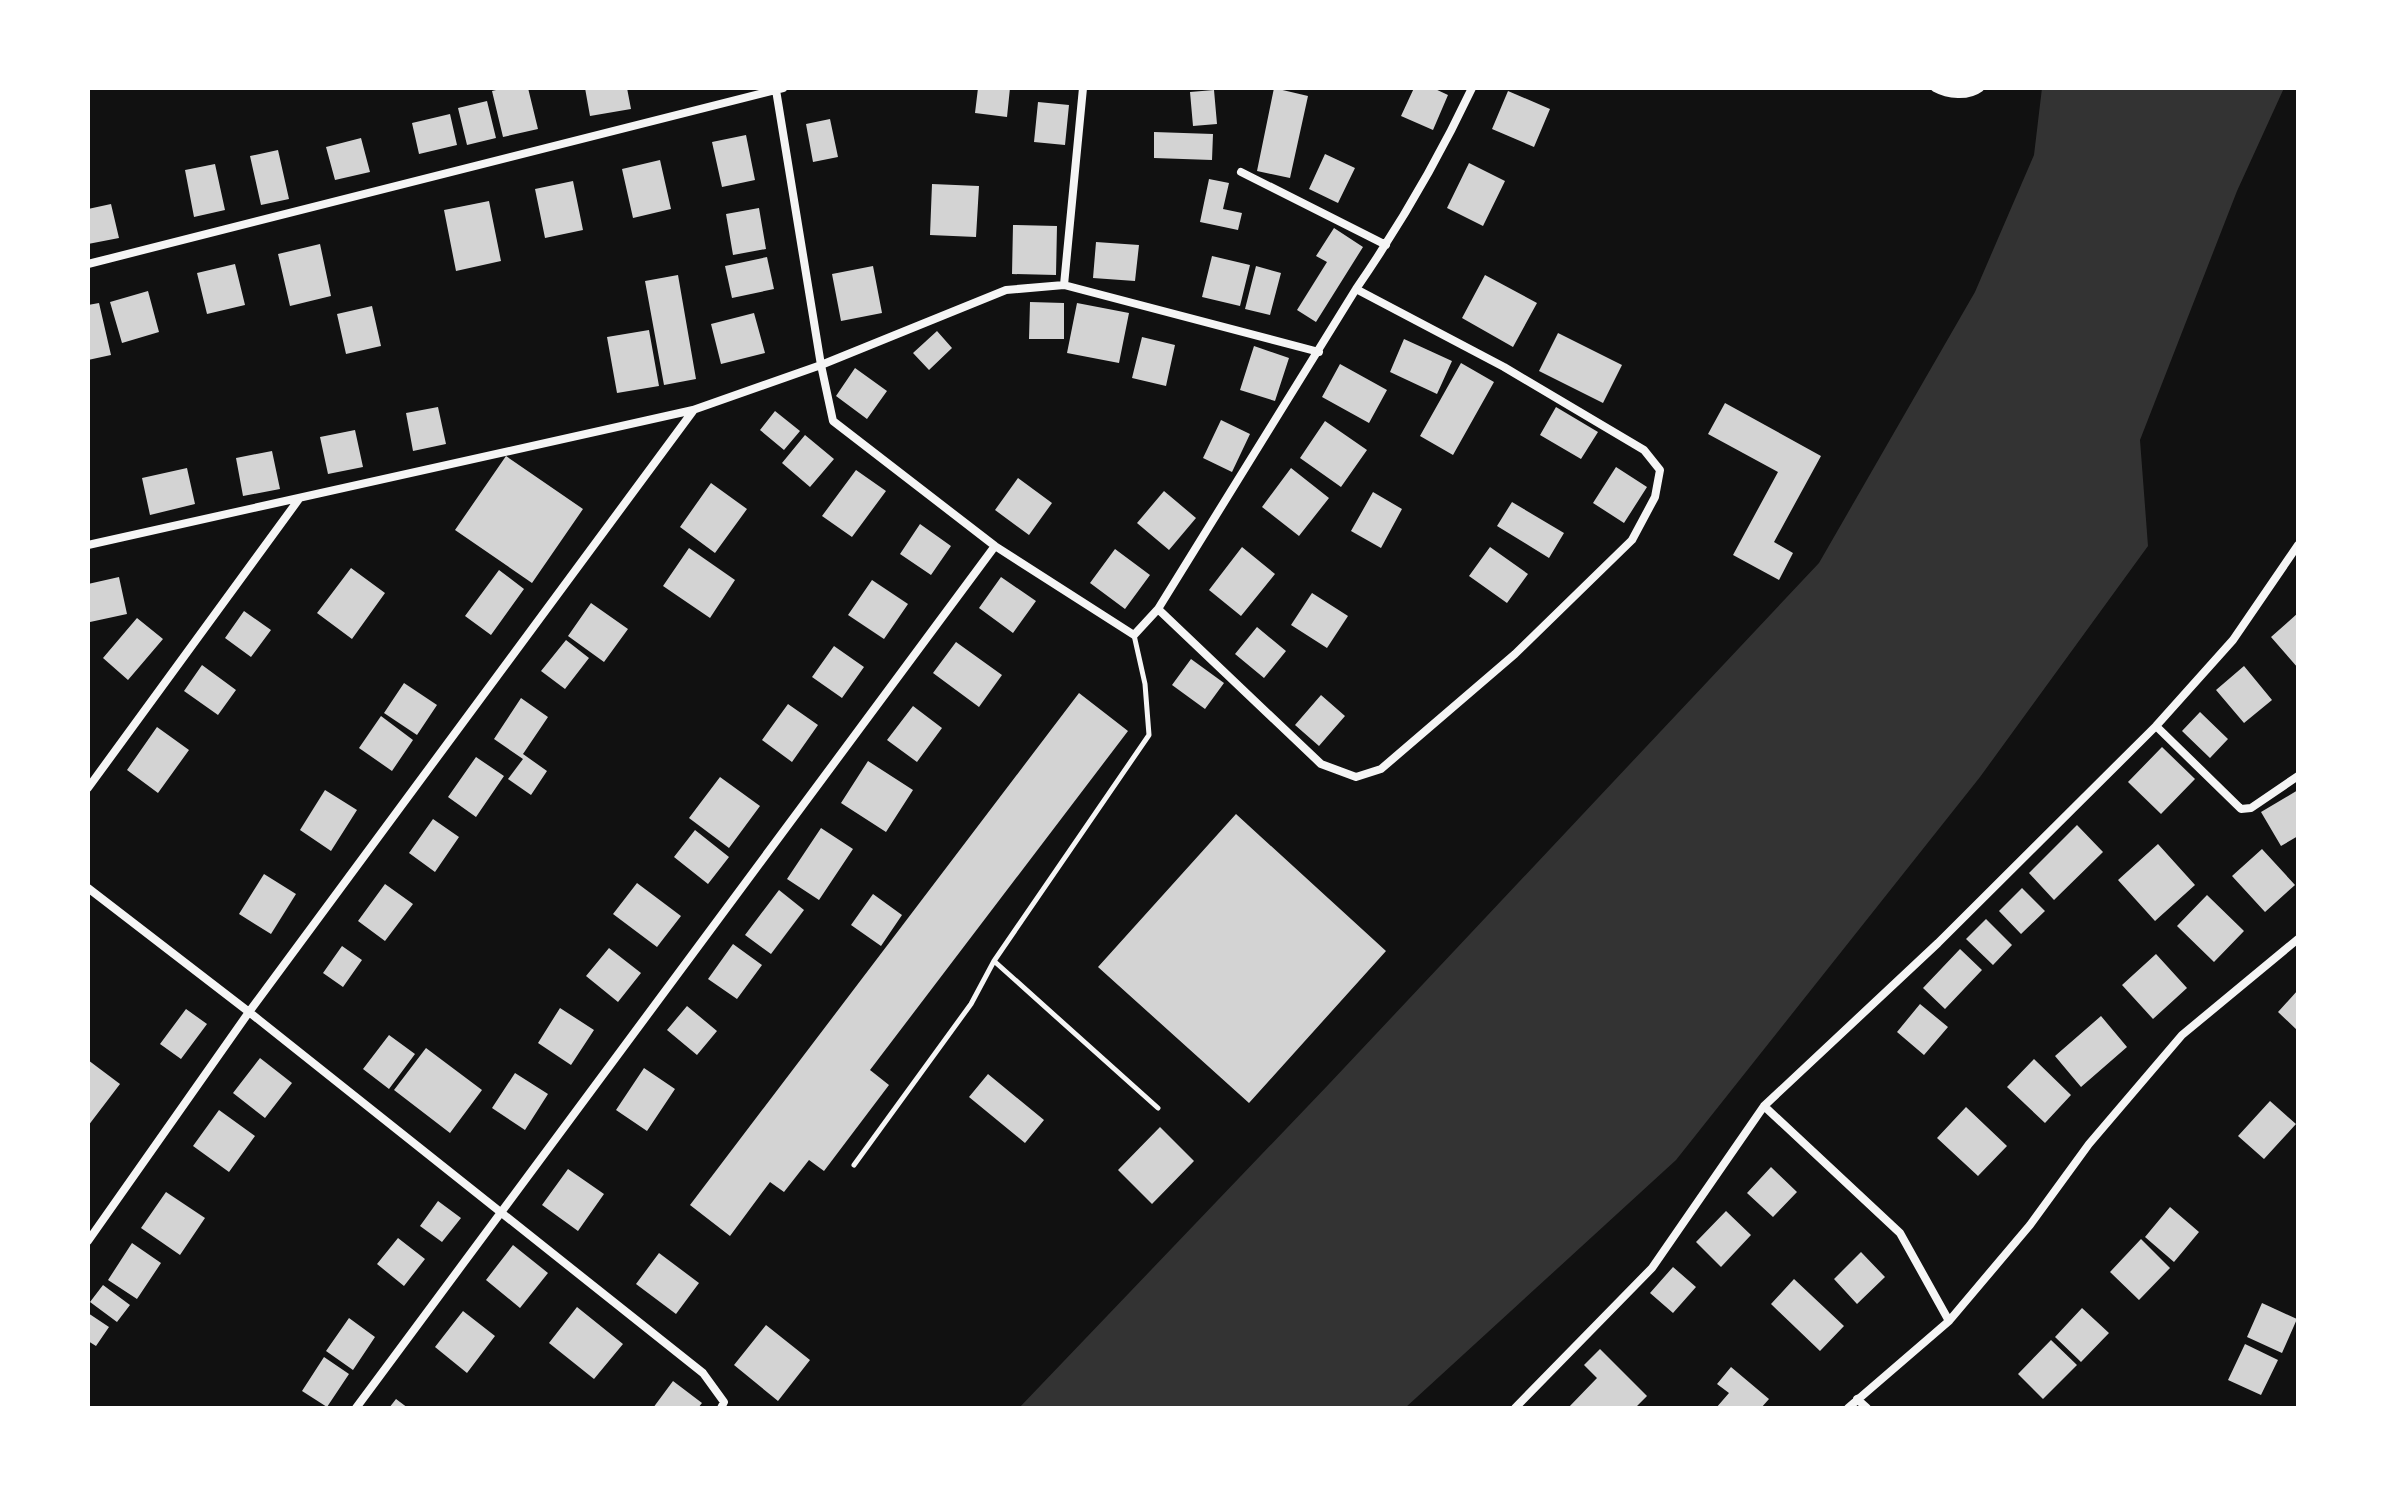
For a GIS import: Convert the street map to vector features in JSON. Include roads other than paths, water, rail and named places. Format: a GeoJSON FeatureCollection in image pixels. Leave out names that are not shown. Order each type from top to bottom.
{"type":"FeatureCollection","features":[{"type":"Feature","properties":{"kind":"street"},"geometry":{"type":"LineString","coordinates":[[1064,285],[1083,88]]}},
{"type":"Feature","properties":{"kind":"street"},"geometry":{"type":"LineString","coordinates":[[88,264],[780,89],[821,365],[833,421],[995,546],[1134,635],[1158,609],[1386,245],[1453,130],[1472,88]]}},
{"type":"Feature","properties":{"kind":"street"},"geometry":{"type":"LineString","coordinates":[[1935,88],[1945,93],[1973,94],[1980,88]]}},
{"type":"Feature","properties":{"kind":"street"},"geometry":{"type":"LineString","coordinates":[[1241,172],[1386,245]]}},
{"type":"Feature","properties":{"kind":"street"},"geometry":{"type":"LineString","coordinates":[[88,545],[693,410],[821,365],[1006,290],[1064,285],[1319,352]]}},
{"type":"Feature","properties":{"kind":"street"},"geometry":{"type":"LineString","coordinates":[[1158,609],[1321,764],[1356,777],[1381,769],[1515,654],[1632,540],[1655,497],[1660,470],[1644,450],[1504,367],[1356,289]]}},
{"type":"Feature","properties":{"kind":"street"},"geometry":{"type":"LineString","coordinates":[[88,1241],[249,1012],[693,410]]}},
{"type":"Feature","properties":{"kind":"street"},"geometry":{"type":"LineString","coordinates":[[88,788],[300,498]]}},
{"type":"Feature","properties":{"kind":"street"},"geometry":{"type":"LineString","coordinates":[[1515,1408],[1652,1268],[1764,1106],[1938,943],[2156,726],[2233,640],[2298,545]]}},
{"type":"Feature","properties":{"kind":"street"},"geometry":{"type":"LineString","coordinates":[[356,1408],[995,546]]}},
{"type":"Feature","properties":{"kind":"street"},"geometry":{"type":"LineString","coordinates":[[2156,726],[2241,809],[2251,808],[2298,776]]}},
{"type":"Feature","properties":{"kind":"street"},"geometry":{"type":"LineString","coordinates":[[88,888],[703,1373],[724,1402],[721,1408]]}},
{"type":"Feature","properties":{"kind":"street"},"geometry":{"type":"LineString","coordinates":[[1848,1408],[1949,1321],[2030,1225],[2089,1144],[2182,1035],[2298,939]]}},
{"type":"Feature","properties":{"kind":"street"},"geometry":{"type":"LineString","coordinates":[[1764,1106],[1900,1233],[1949,1321]]}},
{"type":"Feature","properties":{"kind":"street"},"geometry":{"type":"LineString","coordinates":[[1857,1399],[1867,1408]]}},
{"type":"Feature","properties":{"kind":"lane"},"geometry":{"type":"LineString","coordinates":[[854,1165],[971,1004],[994,961],[1149,735],[1145,684],[1134,635]]}},
{"type":"Feature","properties":{"kind":"lane"},"geometry":{"type":"LineString","coordinates":[[994,961],[1158,1108]]}}]}
